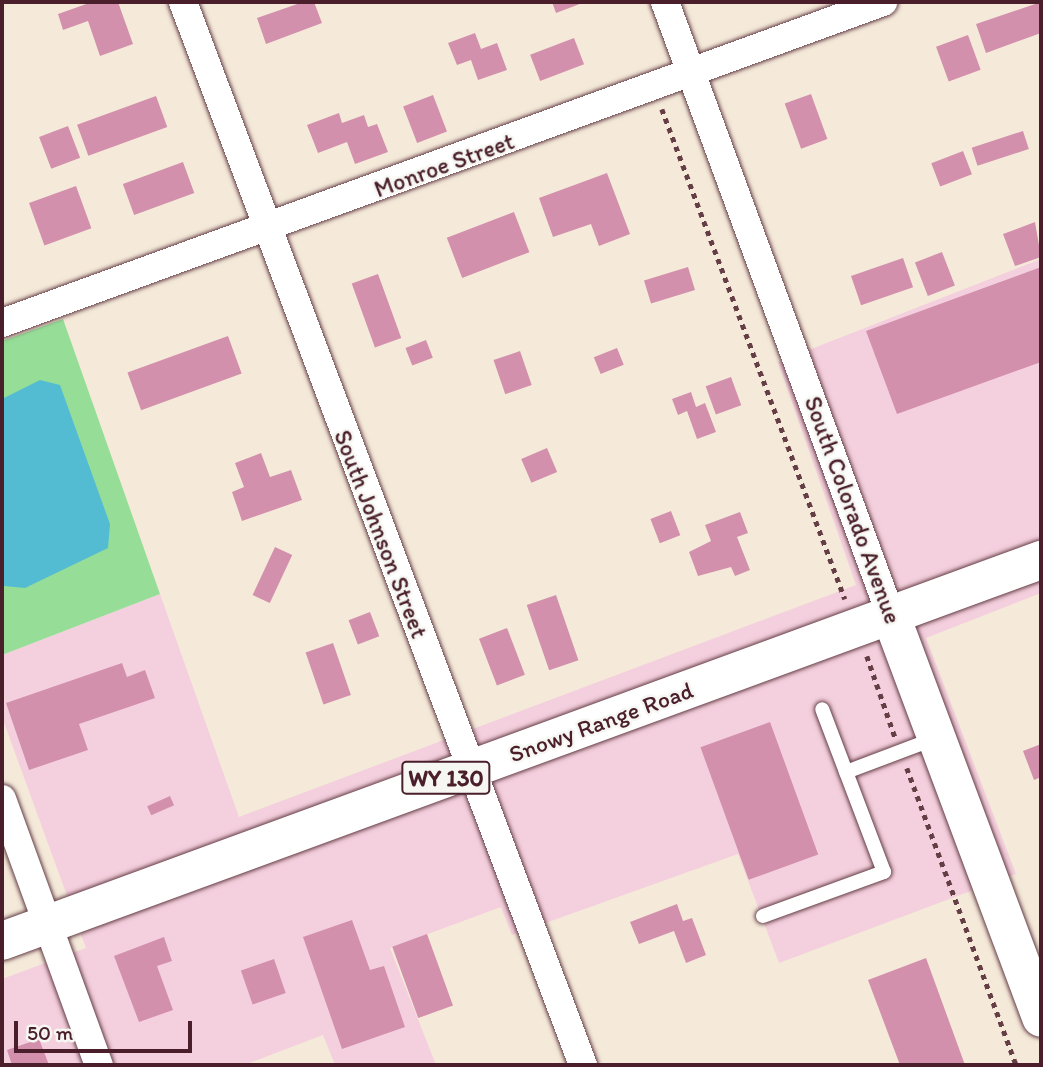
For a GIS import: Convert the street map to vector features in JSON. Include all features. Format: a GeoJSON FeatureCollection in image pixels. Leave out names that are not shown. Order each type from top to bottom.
{"type":"FeatureCollection","features":[{"type":"Feature","properties":{"kind":"main road","name":"Snowy Range Road"},"geometry":{"type":"LineString","coordinates":[[2,941],[1041,560]]}},
{"type":"Feature","properties":{"kind":"main road","name":"South Colorado Avenue"},"geometry":{"type":"LineString","coordinates":[[891,616],[1041,1018]]}},
{"type":"Feature","properties":{"kind":"street","name":"South Johnson Street"},"geometry":{"type":"LineString","coordinates":[[183,2],[266,230],[583,1065]]}},
{"type":"Feature","properties":{"kind":"street","name":"South Colorado Avenue"},"geometry":{"type":"LineString","coordinates":[[665,2],[891,616]]}},
{"type":"Feature","properties":{"kind":"street","name":"Monroe Street"},"geometry":{"type":"LineString","coordinates":[[2,323],[693,75],[883,2]]}},
{"type":"Feature","properties":{"kind":"street"},"geometry":{"type":"LineString","coordinates":[[2,799],[99,1065]]}},
{"type":"Feature","properties":{"kind":"lane"},"geometry":{"type":"LineString","coordinates":[[763,916],[884,872],[822,709]]}},
{"type":"Feature","properties":{"kind":"lane"},"geometry":{"type":"LineString","coordinates":[[846,772],[937,738]]}},
{"type":"Feature","properties":{"kind":"path"},"geometry":{"type":"LineString","coordinates":[[661,107],[840,585]]}},
{"type":"Feature","properties":{"kind":"path"},"geometry":{"type":"LineString","coordinates":[[869,662],[1016,1065]]}},
{"type":"Feature","properties":{"kind":"shaded area"},"geometry":{"type":"Polygon","coordinates":[[[1041,259],[1041,593],[926,638],[1016,874],[779,963],[738,854],[512,935],[501,907],[390,948],[436,1065],[335,1065],[323,1035],[244,1065],[2,1065],[2,979],[86,948],[2,717],[2,655],[160,594],[239,817],[856,585],[778,362],[1041,259]]]}},
{"type":"Feature","properties":{"kind":"green space"},"geometry":{"type":"Polygon","coordinates":[[[63,319],[160,594],[2,655],[2,341],[63,319]]]}},
{"type":"Feature","properties":{"kind":"water"},"geometry":{"type":"Polygon","coordinates":[[[40,380],[60,385],[110,524],[108,548],[25,588],[4,586],[2,399],[40,380]]]}},
{"type":"Feature","properties":{"kind":"building"},"geometry":{"type":"Polygon","coordinates":[[[92,2],[118,2],[133,44],[100,56],[88,21],[63,30],[58,14],[92,2]]]}},
{"type":"Feature","properties":{"kind":"building"},"geometry":{"type":"Polygon","coordinates":[[[303,2],[314,2],[322,23],[266,44],[257,18],[303,2]]]}},
{"type":"Feature","properties":{"kind":"building"},"geometry":{"type":"Polygon","coordinates":[[[552,2],[585,2],[556,13],[552,2]]]}},
{"type":"Feature","properties":{"kind":"building"},"geometry":{"type":"Polygon","coordinates":[[[1041,2],[1041,33],[986,53],[976,24],[1041,2]]]}},
{"type":"Feature","properties":{"kind":"building"},"geometry":{"type":"Polygon","coordinates":[[[475,33],[481,49],[497,43],[507,70],[478,80],[471,60],[457,65],[448,43],[475,33]]]}},
{"type":"Feature","properties":{"kind":"building"},"geometry":{"type":"Polygon","coordinates":[[[968,35],[981,70],[949,81],[936,47],[968,35]]]}},
{"type":"Feature","properties":{"kind":"building"},"geometry":{"type":"Polygon","coordinates":[[[574,38],[584,64],[540,81],[530,55],[574,38]]]}},
{"type":"Feature","properties":{"kind":"building"},"geometry":{"type":"Polygon","coordinates":[[[811,94],[827,139],[801,149],[785,104],[811,94]]]}},
{"type":"Feature","properties":{"kind":"building"},"geometry":{"type":"Polygon","coordinates":[[[433,95],[447,131],[417,143],[403,106],[433,95]]]}},
{"type":"Feature","properties":{"kind":"building"},"geometry":{"type":"Polygon","coordinates":[[[156,96],[167,127],[88,156],[77,125],[156,96]]]}},
{"type":"Feature","properties":{"kind":"building"},"geometry":{"type":"Polygon","coordinates":[[[339,113],[342,123],[364,115],[368,127],[377,124],[388,152],[355,164],[347,142],[318,153],[307,125],[339,113]]]}},
{"type":"Feature","properties":{"kind":"building"},"geometry":{"type":"Polygon","coordinates":[[[68,126],[80,158],[51,169],[39,137],[68,126]]]}},
{"type":"Feature","properties":{"kind":"building"},"geometry":{"type":"Polygon","coordinates":[[[1023,131],[1029,149],[978,166],[972,148],[1023,131]]]}},
{"type":"Feature","properties":{"kind":"building"},"geometry":{"type":"Polygon","coordinates":[[[963,151],[972,174],[940,187],[931,163],[963,151]]]}},
{"type":"Feature","properties":{"kind":"building"},"geometry":{"type":"Polygon","coordinates":[[[183,162],[194,193],[134,215],[123,184],[183,162]]]}},
{"type":"Feature","properties":{"kind":"building"},"geometry":{"type":"Polygon","coordinates":[[[607,173],[630,234],[599,246],[591,224],[553,237],[539,198],[607,173]]]}},
{"type":"Feature","properties":{"kind":"building"},"geometry":{"type":"Polygon","coordinates":[[[76,186],[91,228],[44,245],[29,203],[76,186]]]}},
{"type":"Feature","properties":{"kind":"building"},"geometry":{"type":"Polygon","coordinates":[[[514,212],[529,252],[462,278],[447,238],[514,212]]]}},
{"type":"Feature","properties":{"kind":"building"},"geometry":{"type":"Polygon","coordinates":[[[1035,222],[1041,257],[1015,266],[1003,234],[1035,222]]]}},
{"type":"Feature","properties":{"kind":"building"},"geometry":{"type":"Polygon","coordinates":[[[942,252],[955,286],[928,296],[915,262],[942,252]]]}},
{"type":"Feature","properties":{"kind":"building"},"geometry":{"type":"Polygon","coordinates":[[[903,258],[913,287],[861,305],[851,276],[903,258]]]}},
{"type":"Feature","properties":{"kind":"building"},"geometry":{"type":"Polygon","coordinates":[[[688,267],[695,290],[651,303],[644,280],[688,267]]]}},
{"type":"Feature","properties":{"kind":"building"},"geometry":{"type":"Polygon","coordinates":[[[1041,267],[1041,362],[897,414],[866,331],[1041,267]]]}},
{"type":"Feature","properties":{"kind":"building"},"geometry":{"type":"Polygon","coordinates":[[[378,274],[401,338],[375,347],[352,284],[378,274]]]}},
{"type":"Feature","properties":{"kind":"building"},"geometry":{"type":"Polygon","coordinates":[[[228,336],[242,374],[141,410],[127,373],[228,336]]]}},
{"type":"Feature","properties":{"kind":"building"},"geometry":{"type":"Polygon","coordinates":[[[426,340],[433,358],[412,366],[405,348],[426,340]]]}},
{"type":"Feature","properties":{"kind":"building"},"geometry":{"type":"Polygon","coordinates":[[[617,348],[624,365],[601,374],[594,357],[617,348]]]}},
{"type":"Feature","properties":{"kind":"building"},"geometry":{"type":"Polygon","coordinates":[[[520,351],[532,385],[505,394],[494,360],[520,351]]]}},
{"type":"Feature","properties":{"kind":"building"},"geometry":{"type":"Polygon","coordinates":[[[731,377],[741,405],[716,414],[706,386],[731,377]]]}},
{"type":"Feature","properties":{"kind":"building"},"geometry":{"type":"Polygon","coordinates":[[[691,392],[696,407],[705,403],[716,432],[697,439],[687,411],[678,415],[672,399],[691,392]]]}},
{"type":"Feature","properties":{"kind":"building"},"geometry":{"type":"Polygon","coordinates":[[[547,448],[557,472],[531,483],[521,459],[547,448]]]}},
{"type":"Feature","properties":{"kind":"building"},"geometry":{"type":"Polygon","coordinates":[[[261,453],[270,477],[291,470],[302,500],[242,521],[232,492],[244,487],[235,463],[261,453]]]}},
{"type":"Feature","properties":{"kind":"building"},"geometry":{"type":"Polygon","coordinates":[[[671,511],[680,535],[660,543],[650,519],[671,511]]]}},
{"type":"Feature","properties":{"kind":"building"},"geometry":{"type":"Polygon","coordinates":[[[740,512],[748,533],[737,537],[750,570],[735,576],[731,567],[698,576],[689,552],[711,541],[705,525],[740,512]]]}},
{"type":"Feature","properties":{"kind":"building"},"geometry":{"type":"Polygon","coordinates":[[[275,547],[292,555],[270,603],[253,595],[275,547]]]}},
{"type":"Feature","properties":{"kind":"building"},"geometry":{"type":"Polygon","coordinates":[[[556,595],[578,660],[549,670],[527,605],[556,595]]]}},
{"type":"Feature","properties":{"kind":"building"},"geometry":{"type":"Polygon","coordinates":[[[370,612],[379,636],[358,645],[349,620],[370,612]]]}},
{"type":"Feature","properties":{"kind":"building"},"geometry":{"type":"Polygon","coordinates":[[[507,628],[525,675],[497,685],[479,639],[507,628]]]}},
{"type":"Feature","properties":{"kind":"building"},"geometry":{"type":"Polygon","coordinates":[[[333,643],[351,695],[323,704],[306,652],[333,643]]]}},
{"type":"Feature","properties":{"kind":"building"},"geometry":{"type":"Polygon","coordinates":[[[122,663],[127,677],[145,670],[155,698],[79,724],[88,750],[29,770],[6,703],[122,663]]]}},
{"type":"Feature","properties":{"kind":"building"},"geometry":{"type":"Polygon","coordinates":[[[770,722],[818,854],[749,880],[700,747],[770,722]]]}},
{"type":"Feature","properties":{"kind":"building"},"geometry":{"type":"Polygon","coordinates":[[[1041,744],[1041,777],[1034,780],[1023,751],[1041,744]]]}},
{"type":"Feature","properties":{"kind":"building"},"geometry":{"type":"Polygon","coordinates":[[[170,796],[174,805],[151,815],[147,806],[170,796]]]}},
{"type":"Feature","properties":{"kind":"building"},"geometry":{"type":"Polygon","coordinates":[[[677,904],[683,921],[692,918],[706,955],[686,963],[674,931],[639,944],[630,922],[677,904]]]}},
{"type":"Feature","properties":{"kind":"building"},"geometry":{"type":"Polygon","coordinates":[[[352,920],[370,970],[384,966],[405,1027],[342,1049],[303,937],[352,920]]]}},
{"type":"Feature","properties":{"kind":"building"},"geometry":{"type":"Polygon","coordinates":[[[427,934],[453,1005],[418,1018],[392,947],[427,934]]]}},
{"type":"Feature","properties":{"kind":"building"},"geometry":{"type":"Polygon","coordinates":[[[164,937],[172,961],[157,966],[173,1010],[139,1022],[114,956],[164,937]]]}},
{"type":"Feature","properties":{"kind":"building"},"geometry":{"type":"Polygon","coordinates":[[[926,958],[965,1065],[900,1065],[868,980],[926,958]]]}},
{"type":"Feature","properties":{"kind":"building"},"geometry":{"type":"Polygon","coordinates":[[[274,959],[286,993],[253,1004],[241,970],[274,959]]]}},
{"type":"Feature","properties":{"kind":"building"},"geometry":{"type":"Polygon","coordinates":[[[39,1039],[49,1065],[12,1065],[7,1050],[39,1039]]]}}]}
